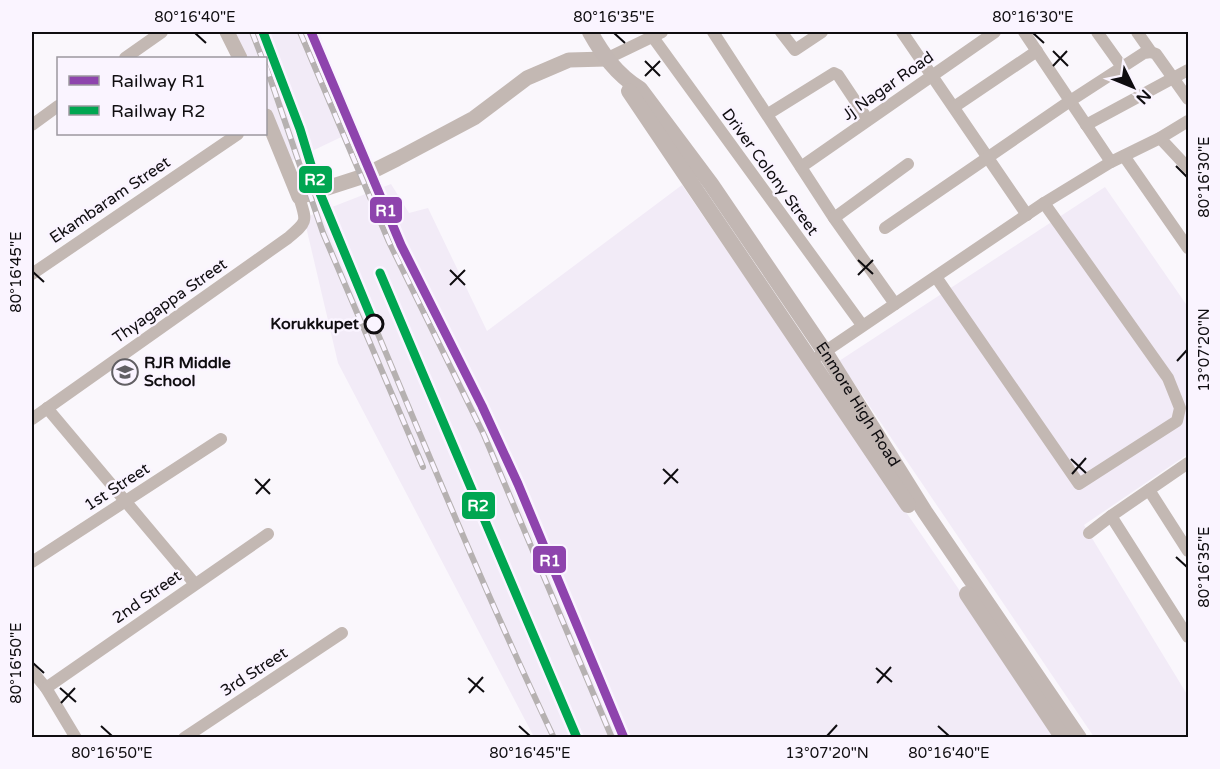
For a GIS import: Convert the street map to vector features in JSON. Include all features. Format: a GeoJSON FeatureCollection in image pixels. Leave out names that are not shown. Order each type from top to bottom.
{"type":"FeatureCollection","features":[{"type":"Feature","properties":{"kind":"main road","name":"Enmore High Road"},"geometry":{"type":"LineString","coordinates":[[590,32],[606,59],[625,80],[629,93],[818,357],[1079,738]]}},
{"type":"Feature","properties":{"kind":"main road","name":"Enmore High Road"},"geometry":{"type":"LineString","coordinates":[[818,357],[1063,738]]}},
{"type":"Feature","properties":{"kind":"street"},"geometry":{"type":"LineString","coordinates":[[126,57],[162,32]]}},
{"type":"Feature","properties":{"kind":"street"},"geometry":{"type":"LineString","coordinates":[[227,32],[240,57]]}},
{"type":"Feature","properties":{"kind":"street"},"geometry":{"type":"LineString","coordinates":[[713,32],[834,218],[895,304]]}},
{"type":"Feature","properties":{"kind":"street"},"geometry":{"type":"LineString","coordinates":[[781,32],[795,50],[822,32]]}},
{"type":"Feature","properties":{"kind":"street"},"geometry":{"type":"LineString","coordinates":[[902,32],[1028,215]]}},
{"type":"Feature","properties":{"kind":"street","name":"Jj Nagar Road"},"geometry":{"type":"LineString","coordinates":[[801,167],[932,75],[979,36],[995,32]]}},
{"type":"Feature","properties":{"kind":"street"},"geometry":{"type":"LineString","coordinates":[[1024,32],[1111,162]]}},
{"type":"Feature","properties":{"kind":"street"},"geometry":{"type":"LineString","coordinates":[[1137,32],[1150,52]]}},
{"type":"Feature","properties":{"kind":"street"},"geometry":{"type":"LineString","coordinates":[[1102,33],[1122,67]]}},
{"type":"Feature","properties":{"kind":"street"},"geometry":{"type":"LineString","coordinates":[[267,118],[299,197],[361,177],[397,159],[474,118],[527,78],[569,60],[606,59],[657,34]]}},
{"type":"Feature","properties":{"kind":"street","name":"Driver Colony Street"},"geometry":{"type":"LineString","coordinates":[[657,34],[804,249],[862,325]]}},
{"type":"Feature","properties":{"kind":"street"},"geometry":{"type":"LineString","coordinates":[[954,107],[1037,51]]}},
{"type":"Feature","properties":{"kind":"street"},"geometry":{"type":"LineString","coordinates":[[885,228],[1144,53],[1156,54],[1188,99]]}},
{"type":"Feature","properties":{"kind":"street"},"geometry":{"type":"LineString","coordinates":[[1086,125],[1188,70]]}},
{"type":"Feature","properties":{"kind":"street"},"geometry":{"type":"LineString","coordinates":[[768,114],[834,73],[838,75],[868,120]]}},
{"type":"Feature","properties":{"kind":"street"},"geometry":{"type":"LineString","coordinates":[[32,125],[57,107]]}},
{"type":"Feature","properties":{"kind":"street"},"geometry":{"type":"LineString","coordinates":[[818,357],[1044,203],[1111,162],[1160,138],[1188,121]]}},
{"type":"Feature","properties":{"kind":"street","name":"Ekambaram Street"},"geometry":{"type":"LineString","coordinates":[[32,274],[237,135]]}},
{"type":"Feature","properties":{"kind":"street"},"geometry":{"type":"LineString","coordinates":[[1160,138],[1188,168]]}},
{"type":"Feature","properties":{"kind":"street"},"geometry":{"type":"LineString","coordinates":[[1124,156],[1188,248]]}},
{"type":"Feature","properties":{"kind":"street"},"geometry":{"type":"LineString","coordinates":[[834,218],[908,164]]}},
{"type":"Feature","properties":{"kind":"street","name":"Thyagappa Street"},"geometry":{"type":"LineString","coordinates":[[32,419],[288,238],[303,225],[305,218],[299,197]]}},
{"type":"Feature","properties":{"kind":"street"},"geometry":{"type":"LineString","coordinates":[[936,277],[1079,484],[1177,421],[1180,408],[1168,378],[1044,203]]}},
{"type":"Feature","properties":{"kind":"street"},"geometry":{"type":"LineString","coordinates":[[47,408],[195,584]]}},
{"type":"Feature","properties":{"kind":"street","name":"1st Street"},"geometry":{"type":"LineString","coordinates":[[32,562],[221,439]]}},
{"type":"Feature","properties":{"kind":"street"},"geometry":{"type":"LineString","coordinates":[[1089,533],[1149,490],[1188,466]]}},
{"type":"Feature","properties":{"kind":"street"},"geometry":{"type":"LineString","coordinates":[[1149,490],[1188,551]]}},
{"type":"Feature","properties":{"kind":"street"},"geometry":{"type":"LineString","coordinates":[[1111,516],[1188,638]]}},
{"type":"Feature","properties":{"kind":"street","name":"2nd Street"},"geometry":{"type":"LineString","coordinates":[[45,688],[268,534]]}},
{"type":"Feature","properties":{"kind":"street","name":"3rd Street"},"geometry":{"type":"LineString","coordinates":[[184,738],[342,633]]}},
{"type":"Feature","properties":{"kind":"street"},"geometry":{"type":"LineString","coordinates":[[32,671],[76,738]]}},
{"type":"Feature","properties":{"kind":"shaded area"},"geometry":{"type":"Polygon","coordinates":[[[234,32],[319,32],[356,130],[289,162],[267,108],[267,57],[245,57],[234,32]]]}},
{"type":"Feature","properties":{"kind":"shaded area"},"geometry":{"type":"Polygon","coordinates":[[[391,184],[409,213],[428,208],[487,331],[682,185],[1060,737],[534,737],[338,363],[304,218],[391,184]]]}},
{"type":"Feature","properties":{"kind":"shaded area"},"geometry":{"type":"Polygon","coordinates":[[[1105,187],[1188,307],[1188,454],[1084,525],[1188,696],[1188,737],[1094,737],[839,361],[1105,187]]]}},
{"type":"Feature","properties":{"kind":"railway"},"geometry":{"type":"LineString","coordinates":[[252,32],[262,57]]}},
{"type":"Feature","properties":{"kind":"railway"},"geometry":{"type":"LineString","coordinates":[[263,32],[338,239],[470,552],[554,738]]}},
{"type":"Feature","properties":{"kind":"railway"},"geometry":{"type":"LineString","coordinates":[[300,32],[389,242],[484,435],[612,738]]}},
{"type":"Feature","properties":{"kind":"railway"},"geometry":{"type":"LineString","coordinates":[[311,32],[401,245],[482,406],[518,484],[624,738]]}},
{"type":"Feature","properties":{"kind":"railway"},"geometry":{"type":"LineString","coordinates":[[267,69],[323,233],[423,467]]}},
{"type":"Feature","properties":{"kind":"rail line","name":"R2"},"geometry":{"type":"LineString","coordinates":[[263,32],[300,129],[319,191],[374,324]]}},
{"type":"Feature","properties":{"kind":"rail line","name":"R1"},"geometry":{"type":"LineString","coordinates":[[311,32],[401,245],[482,406],[518,484],[624,738]]}},
{"type":"Feature","properties":{"kind":"rail line","name":"R2"},"geometry":{"type":"LineString","coordinates":[[380,273],[577,738]]}},
{"type":"Feature","properties":{"kind":"place","name":"Korukkupet"},"geometry":{"type":"Point","coordinates":[374,324]}},
{"type":"Feature","properties":{"kind":"place","name":"RJR Middle School"},"geometry":{"type":"Point","coordinates":[125,372]}}]}
